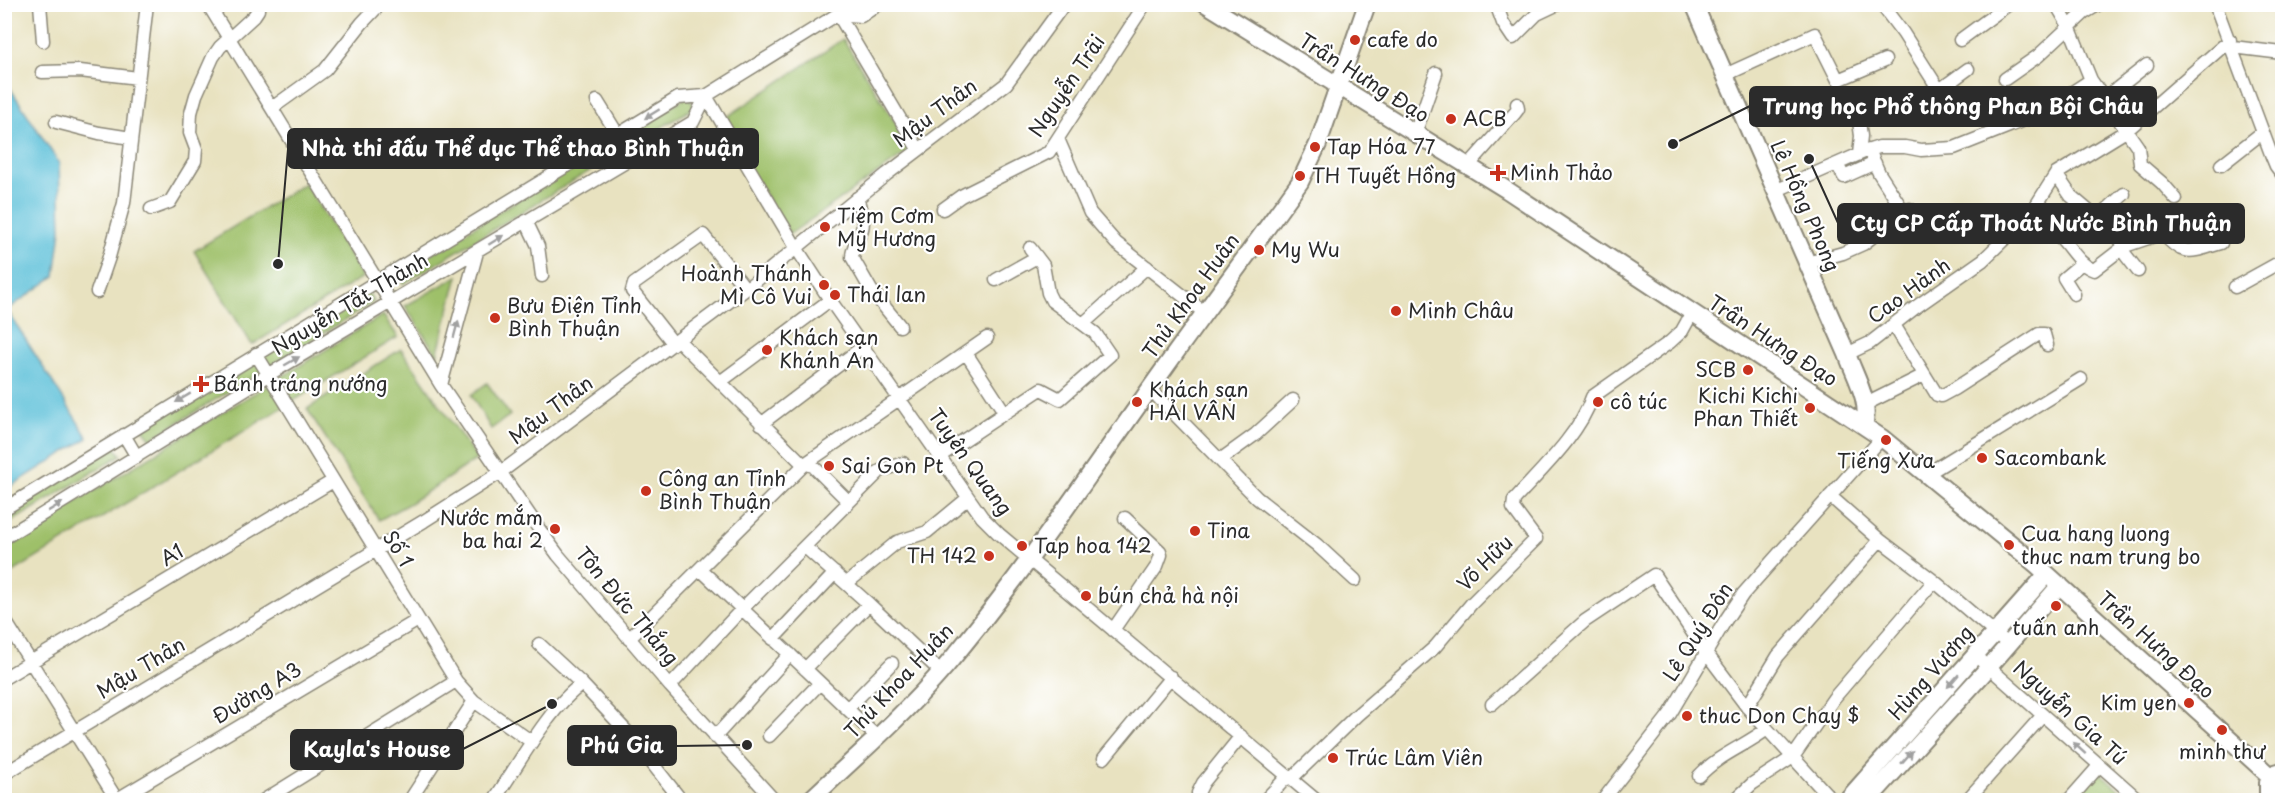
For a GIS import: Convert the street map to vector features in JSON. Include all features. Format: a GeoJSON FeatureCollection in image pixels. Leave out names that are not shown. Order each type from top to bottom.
{"type":"FeatureCollection","features":[{"type":"Feature","properties":{"kind":"main road","name":"Trần Hưng Đạo"},"geometry":{"type":"LineString","coordinates":[[1206,4],[1468,166],[1882,438],[2060,585],[2277,774]]}},
{"type":"Feature","properties":{"kind":"main road","name":"Thủ Khoa Huân"},"geometry":{"type":"LineString","coordinates":[[810,801],[941,672],[1030,559],[1150,388],[1300,182],[1318,144],[1367,4]]}},
{"type":"Feature","properties":{"kind":"main road","name":"Lê Hồng Phong"},"geometry":{"type":"LineString","coordinates":[[1697,5],[1725,75],[1847,354],[1866,404],[1867,414],[1864,426]]}},
{"type":"Feature","properties":{"kind":"main road","name":"Hùng Vương"},"geometry":{"type":"LineString","coordinates":[[1847,801],[2047,574]]}},
{"type":"Feature","properties":{"kind":"main road","name":"Hùng Vương"},"geometry":{"type":"LineString","coordinates":[[1868,801],[2060,585]]}},
{"type":"Feature","properties":{"kind":"main road"},"geometry":{"type":"LineString","coordinates":[[2272,801],[2267,789],[2277,774]]}},
{"type":"Feature","properties":{"kind":"street"},"geometry":{"type":"LineString","coordinates":[[40,4],[43,41]]}},
{"type":"Feature","properties":{"kind":"street"},"geometry":{"type":"LineString","coordinates":[[97,292],[124,203],[147,4]]}},
{"type":"Feature","properties":{"kind":"street"},"geometry":{"type":"LineString","coordinates":[[208,4],[377,281]]}},
{"type":"Feature","properties":{"kind":"street"},"geometry":{"type":"LineString","coordinates":[[152,209],[170,202],[191,169],[196,155],[190,133],[192,107],[213,57],[256,13],[258,4]]}},
{"type":"Feature","properties":{"kind":"street"},"geometry":{"type":"LineString","coordinates":[[272,108],[325,70],[380,4]]}},
{"type":"Feature","properties":{"kind":"street","name":"Nguyễn Tất Thành"},"geometry":{"type":"LineString","coordinates":[[4,509],[678,98],[706,96],[840,9],[861,16],[879,4]]}},
{"type":"Feature","properties":{"kind":"street","name":"Mậu Thân"},"geometry":{"type":"LineString","coordinates":[[4,774],[501,472],[746,289],[918,149],[1006,84],[1064,4]]}},
{"type":"Feature","properties":{"kind":"street","name":"Nguyễn Trãi"},"geometry":{"type":"LineString","coordinates":[[943,208],[961,196],[1049,152],[1145,4]]}},
{"type":"Feature","properties":{"kind":"street"},"geometry":{"type":"LineString","coordinates":[[1496,4],[1503,23],[1513,38],[1536,14],[1558,4]]}},
{"type":"Feature","properties":{"kind":"street"},"geometry":{"type":"LineString","coordinates":[[1881,4],[1903,33],[1938,88]]}},
{"type":"Feature","properties":{"kind":"street"},"geometry":{"type":"LineString","coordinates":[[1960,40],[2009,4]]}},
{"type":"Feature","properties":{"kind":"street"},"geometry":{"type":"LineString","coordinates":[[2056,4],[2069,26],[2091,80],[2140,151],[2140,164],[2176,199]]}},
{"type":"Feature","properties":{"kind":"street"},"geometry":{"type":"LineString","coordinates":[[2005,79],[2038,56],[2069,26],[2099,4]]}},
{"type":"Feature","properties":{"kind":"street"},"geometry":{"type":"LineString","coordinates":[[2215,4],[2276,166],[2283,174]]}},
{"type":"Feature","properties":{"kind":"street"},"geometry":{"type":"LineString","coordinates":[[840,9],[918,149]]}},
{"type":"Feature","properties":{"kind":"street"},"geometry":{"type":"LineString","coordinates":[[1725,75],[1815,34],[1838,80],[1884,60]]}},
{"type":"Feature","properties":{"kind":"street"},"geometry":{"type":"LineString","coordinates":[[2231,44],[2283,53]]}},
{"type":"Feature","properties":{"kind":"street","name":"Cao Hành"},"geometry":{"type":"LineString","coordinates":[[1847,354],[1870,344],[1983,260],[2032,212],[2056,174],[2126,131],[2231,44]]}},
{"type":"Feature","properties":{"kind":"street"},"geometry":{"type":"LineString","coordinates":[[2104,99],[2147,65]]}},
{"type":"Feature","properties":{"kind":"street"},"geometry":{"type":"LineString","coordinates":[[1904,212],[1875,163],[1864,152],[1858,114],[1882,100],[1910,101],[1942,88],[1968,69]]}},
{"type":"Feature","properties":{"kind":"street"},"geometry":{"type":"LineString","coordinates":[[42,72],[80,71],[138,78]]}},
{"type":"Feature","properties":{"kind":"street"},"geometry":{"type":"LineString","coordinates":[[1415,134],[1436,73]]}},
{"type":"Feature","properties":{"kind":"street"},"geometry":{"type":"LineString","coordinates":[[1776,191],[1879,147],[1905,147],[1921,150],[1954,148],[2037,115],[2091,80]]}},
{"type":"Feature","properties":{"kind":"street","name":"Nguyễn Tất Thành"},"geometry":{"type":"LineString","coordinates":[[4,538],[268,375],[693,122],[706,96]]}},
{"type":"Feature","properties":{"kind":"street","name":"Tuyên Quang"},"geometry":{"type":"LineString","coordinates":[[706,96],[830,300],[968,498],[994,529],[1316,801]]}},
{"type":"Feature","properties":{"kind":"street"},"geometry":{"type":"LineString","coordinates":[[597,101],[618,135]]}},
{"type":"Feature","properties":{"kind":"street"},"geometry":{"type":"LineString","coordinates":[[1468,166],[1515,113],[1518,109],[1517,104]]}},
{"type":"Feature","properties":{"kind":"street"},"geometry":{"type":"LineString","coordinates":[[56,122],[99,133],[132,138]]}},
{"type":"Feature","properties":{"kind":"street"},"geometry":{"type":"LineString","coordinates":[[2221,165],[2263,132]]}},
{"type":"Feature","properties":{"kind":"street"},"geometry":{"type":"LineString","coordinates":[[1058,138],[1090,213],[1116,243],[1206,313]]}},
{"type":"Feature","properties":{"kind":"street"},"geometry":{"type":"LineString","coordinates":[[1837,164],[1844,177],[1875,163]]}},
{"type":"Feature","properties":{"kind":"street"},"geometry":{"type":"LineString","coordinates":[[2056,174],[2071,196],[2082,207],[2091,213],[2102,215],[2138,272]]}},
{"type":"Feature","properties":{"kind":"street"},"geometry":{"type":"LineString","coordinates":[[2102,215],[2124,194]]}},
{"type":"Feature","properties":{"kind":"street"},"geometry":{"type":"LineString","coordinates":[[857,198],[863,221],[862,229],[852,251],[854,264],[900,326]]}},
{"type":"Feature","properties":{"kind":"street"},"geometry":{"type":"LineString","coordinates":[[1807,263],[1843,253],[1863,244],[1910,209],[1920,222]]}},
{"type":"Feature","properties":{"kind":"street"},"geometry":{"type":"LineString","coordinates":[[2032,212],[2059,236],[2082,263],[2094,270],[2123,247],[2163,233],[2172,245],[2181,250],[2192,251],[2221,243]]}},
{"type":"Feature","properties":{"kind":"street"},"geometry":{"type":"LineString","coordinates":[[526,221],[538,246],[542,276]]}},
{"type":"Feature","properties":{"kind":"street"},"geometry":{"type":"LineString","coordinates":[[746,289],[703,235],[633,284],[632,291],[676,342],[761,424],[805,464],[813,466],[849,502]]}},
{"type":"Feature","properties":{"kind":"street"},"geometry":{"type":"LineString","coordinates":[[441,385],[477,252]]}},
{"type":"Feature","properties":{"kind":"street"},"geometry":{"type":"LineString","coordinates":[[940,456],[1041,389],[1060,399],[1110,355],[1101,340],[1084,323],[1052,301],[1048,293],[1043,265],[1033,252],[996,280]]}},
{"type":"Feature","properties":{"kind":"street"},"geometry":{"type":"LineString","coordinates":[[2235,287],[2283,261]]}},
{"type":"Feature","properties":{"kind":"street"},"geometry":{"type":"LineString","coordinates":[[2074,294],[2064,278],[2082,263]]}},
{"type":"Feature","properties":{"kind":"street"},"geometry":{"type":"LineString","coordinates":[[1084,323],[1147,267]]}},
{"type":"Feature","properties":{"kind":"street","name":"Tôn Đức Thắng"},"geometry":{"type":"LineString","coordinates":[[377,281],[441,385],[558,555],[670,686],[774,801]]}},
{"type":"Feature","properties":{"kind":"street"},"geometry":{"type":"LineString","coordinates":[[720,382],[830,300]]}},
{"type":"Feature","properties":{"kind":"street","name":"Võ Hữu"},"geometry":{"type":"LineString","coordinates":[[1289,777],[1435,647],[1472,603],[1536,539],[1513,508],[1514,500],[1571,434],[1587,412],[1592,397],[1670,342],[1682,331],[1692,313]]}},
{"type":"Feature","properties":{"kind":"street"},"geometry":{"type":"LineString","coordinates":[[1894,325],[1937,395],[1941,396],[2039,334],[2044,334],[2047,345]]}},
{"type":"Feature","properties":{"kind":"street"},"geometry":{"type":"LineString","coordinates":[[629,639],[805,464],[987,338]]}},
{"type":"Feature","properties":{"kind":"street"},"geometry":{"type":"LineString","coordinates":[[761,424],[864,346]]}},
{"type":"Feature","properties":{"kind":"street"},"geometry":{"type":"LineString","coordinates":[[966,353],[1005,413]]}},
{"type":"Feature","properties":{"kind":"street","name":"Số 1"},"geometry":{"type":"LineString","coordinates":[[256,354],[456,681],[474,701],[532,742]]}},
{"type":"Feature","properties":{"kind":"street"},"geometry":{"type":"LineString","coordinates":[[1866,404],[1924,375]]}},
{"type":"Feature","properties":{"kind":"street"},"geometry":{"type":"LineString","coordinates":[[1927,474],[2081,379]]}},
{"type":"Feature","properties":{"kind":"street"},"geometry":{"type":"LineString","coordinates":[[1150,388],[1257,498],[1317,545],[1355,580]]}},
{"type":"Feature","properties":{"kind":"street"},"geometry":{"type":"LineString","coordinates":[[1220,460],[1257,434],[1293,400]]}},
{"type":"Feature","properties":{"kind":"street"},"geometry":{"type":"LineString","coordinates":[[124,435],[137,457]]}},
{"type":"Feature","properties":{"kind":"street","name":"Lê Quý Đôn"},"geometry":{"type":"LineString","coordinates":[[1608,799],[1670,714],[1743,594],[1882,438]]}},
{"type":"Feature","properties":{"kind":"street"},"geometry":{"type":"LineString","coordinates":[[670,686],[742,609],[884,468],[903,463]]}},
{"type":"Feature","properties":{"kind":"street","name":"A1"},"geometry":{"type":"LineString","coordinates":[[4,678],[333,481]]}},
{"type":"Feature","properties":{"kind":"street"},"geometry":{"type":"LineString","coordinates":[[1830,496],[1880,540],[1934,581],[2008,644]]}},
{"type":"Feature","properties":{"kind":"street"},"geometry":{"type":"LineString","coordinates":[[847,583],[897,542],[927,532],[968,498]]}},
{"type":"Feature","properties":{"kind":"street"},"geometry":{"type":"LineString","coordinates":[[1113,630],[1157,566],[1161,555],[1160,551],[1125,518]]}},
{"type":"Feature","properties":{"kind":"street"},"geometry":{"type":"LineString","coordinates":[[1747,707],[1778,656],[1880,540]]}},
{"type":"Feature","properties":{"kind":"street"},"geometry":{"type":"LineString","coordinates":[[805,547],[847,583],[941,672]]}},
{"type":"Feature","properties":{"kind":"street"},"geometry":{"type":"LineString","coordinates":[[700,569],[877,737]]}},
{"type":"Feature","properties":{"kind":"street"},"geometry":{"type":"LineString","coordinates":[[773,639],[836,573]]}},
{"type":"Feature","properties":{"kind":"street"},"geometry":{"type":"LineString","coordinates":[[1492,704],[1585,621],[1654,575],[1707,654],[1747,707],[1832,801]]}},
{"type":"Feature","properties":{"kind":"street"},"geometry":{"type":"LineString","coordinates":[[1735,801],[1752,784],[1793,757],[1834,698],[1934,581]]}},
{"type":"Feature","properties":{"kind":"street"},"geometry":{"type":"LineString","coordinates":[[805,669],[869,604]]}},
{"type":"Feature","properties":{"kind":"street"},"geometry":{"type":"LineString","coordinates":[[4,619],[117,800]]}},
{"type":"Feature","properties":{"kind":"street","name":"Đường A3"},"geometry":{"type":"LineString","coordinates":[[117,800],[418,620]]}},
{"type":"Feature","properties":{"kind":"street"},"geometry":{"type":"LineString","coordinates":[[539,644],[616,719],[681,801]]}},
{"type":"Feature","properties":{"kind":"street"},"geometry":{"type":"LineString","coordinates":[[715,736],[789,654]]}},
{"type":"Feature","properties":{"kind":"street","name":"Nguyễn Gia Tú"},"geometry":{"type":"LineString","coordinates":[[1975,655],[2139,801]]}},
{"type":"Feature","properties":{"kind":"street"},"geometry":{"type":"LineString","coordinates":[[847,709],[892,663]]}},
{"type":"Feature","properties":{"kind":"street"},"geometry":{"type":"LineString","coordinates":[[1104,758],[1171,677]]}},
{"type":"Feature","properties":{"kind":"street"},"geometry":{"type":"LineString","coordinates":[[264,801],[456,681]]}},
{"type":"Feature","properties":{"kind":"street"},"geometry":{"type":"LineString","coordinates":[[769,736],[820,683]]}},
{"type":"Feature","properties":{"kind":"street"},"geometry":{"type":"LineString","coordinates":[[494,801],[532,742],[568,696],[582,684]]}},
{"type":"Feature","properties":{"kind":"street"},"geometry":{"type":"LineString","coordinates":[[410,801],[474,701]]}},
{"type":"Feature","properties":{"kind":"street"},"geometry":{"type":"LineString","coordinates":[[1967,801],[2043,715]]}},
{"type":"Feature","properties":{"kind":"street"},"geometry":{"type":"LineString","coordinates":[[1699,776],[1716,760],[1752,741],[1767,729]]}},
{"type":"Feature","properties":{"kind":"street"},"geometry":{"type":"LineString","coordinates":[[1200,801],[1198,793],[1203,783],[1240,736]]}},
{"type":"Feature","properties":{"kind":"street"},"geometry":{"type":"LineString","coordinates":[[2069,801],[2099,766]]}},
{"type":"Feature","properties":{"kind":"street"},"geometry":{"type":"LineString","coordinates":[[1265,801],[1289,777]]}},
{"type":"Feature","properties":{"kind":"green space"},"geometry":{"type":"Polygon","coordinates":[[[843,39],[912,149],[790,234],[718,123],[843,39]]]}},
{"type":"Feature","properties":{"kind":"green space"},"geometry":{"type":"Polygon","coordinates":[[[688,96],[695,107],[403,284],[397,274],[688,96]]]}},
{"type":"Feature","properties":{"kind":"green space"},"geometry":{"type":"Polygon","coordinates":[[[305,183],[363,277],[252,345],[194,251],[305,183]]]}},
{"type":"Feature","properties":{"kind":"green space"},"geometry":{"type":"Polygon","coordinates":[[[458,276],[437,355],[405,306],[458,276]]]}},
{"type":"Feature","properties":{"kind":"green space"},"geometry":{"type":"Polygon","coordinates":[[[368,292],[374,302],[151,439],[142,428],[368,292]]]}},
{"type":"Feature","properties":{"kind":"green space"},"geometry":{"type":"Polygon","coordinates":[[[383,315],[398,337],[5,577],[5,545],[383,315]]]}},
{"type":"Feature","properties":{"kind":"green space"},"geometry":{"type":"Polygon","coordinates":[[[401,349],[477,459],[410,503],[379,520],[307,409],[401,349]]]}},
{"type":"Feature","properties":{"kind":"green space"},"geometry":{"type":"Polygon","coordinates":[[[487,383],[510,415],[491,429],[471,395],[487,383]]]}},
{"type":"Feature","properties":{"kind":"green space"},"geometry":{"type":"Polygon","coordinates":[[[115,447],[121,455],[5,526],[5,511],[115,447]]]}},
{"type":"Feature","properties":{"kind":"green space"},"geometry":{"type":"Polygon","coordinates":[[[2098,771],[2131,800],[2073,800],[2098,771]]]}},
{"type":"Feature","properties":{"kind":"water"},"geometry":{"type":"Polygon","coordinates":[[[5,55],[6,82],[59,163],[61,230],[55,276],[7,310],[88,438],[5,490],[5,55]]]}},
{"type":"Feature","properties":{"kind":"place","name":"cafe do"},"geometry":{"type":"Point","coordinates":[1355,40]}},
{"type":"Feature","properties":{"kind":"place","name":"ACB"},"geometry":{"type":"Point","coordinates":[1451,119]}},
{"type":"Feature","properties":{"kind":"place","name":"Trung học Phổ thông Phan Bội Châu"},"geometry":{"type":"Point","coordinates":[1673,144]}},
{"type":"Feature","properties":{"kind":"place","name":"Tap Hóa 77"},"geometry":{"type":"Point","coordinates":[1315,147]}},
{"type":"Feature","properties":{"kind":"place","name":"Cty CP Cấp Thoát Nước Bình Thuận"},"geometry":{"type":"Point","coordinates":[1809,159]}},
{"type":"Feature","properties":{"kind":"place","name":"Minh Thảo"},"geometry":{"type":"Point","coordinates":[1498,173]}},
{"type":"Feature","properties":{"kind":"place","name":"TH Tuyết Hồng"},"geometry":{"type":"Point","coordinates":[1300,176]}},
{"type":"Feature","properties":{"kind":"place","name":"Tiệm Cơm Mỹ Hương"},"geometry":{"type":"Point","coordinates":[825,227]}},
{"type":"Feature","properties":{"kind":"place","name":"My Wu"},"geometry":{"type":"Point","coordinates":[1259,250]}},
{"type":"Feature","properties":{"kind":"place","name":"Nhà thi đấu Thể dục Thể thao Bình Thuận"},"geometry":{"type":"Point","coordinates":[278,264]}},
{"type":"Feature","properties":{"kind":"place","name":"Hoành Thánh Mì Cô Vui"},"geometry":{"type":"Point","coordinates":[824,285]}},
{"type":"Feature","properties":{"kind":"place","name":"Thái lan"},"geometry":{"type":"Point","coordinates":[835,295]}},
{"type":"Feature","properties":{"kind":"place","name":"Minh Châu"},"geometry":{"type":"Point","coordinates":[1396,311]}},
{"type":"Feature","properties":{"kind":"place","name":"Bưu Điện Tỉnh Bình Thuận"},"geometry":{"type":"Point","coordinates":[495,318]}},
{"type":"Feature","properties":{"kind":"place","name":"Khách sạn Khánh An"},"geometry":{"type":"Point","coordinates":[767,350]}},
{"type":"Feature","properties":{"kind":"place","name":"SCB"},"geometry":{"type":"Point","coordinates":[1748,370]}},
{"type":"Feature","properties":{"kind":"place","name":"Bánh tráng nướng"},"geometry":{"type":"Point","coordinates":[201,384]}},
{"type":"Feature","properties":{"kind":"place","name":"Khách sạn HẢI VÂN"},"geometry":{"type":"Point","coordinates":[1137,402]}},
{"type":"Feature","properties":{"kind":"place","name":"cô túc"},"geometry":{"type":"Point","coordinates":[1598,402]}},
{"type":"Feature","properties":{"kind":"place","name":"Kichi Kichi Phan Thiết"},"geometry":{"type":"Point","coordinates":[1810,408]}},
{"type":"Feature","properties":{"kind":"place","name":"Tiếng Xưa"},"geometry":{"type":"Point","coordinates":[1886,440]}},
{"type":"Feature","properties":{"kind":"place","name":"Sacombank"},"geometry":{"type":"Point","coordinates":[1982,458]}},
{"type":"Feature","properties":{"kind":"place","name":"Sai Gon Pt"},"geometry":{"type":"Point","coordinates":[829,466]}},
{"type":"Feature","properties":{"kind":"place","name":"Công an Tỉnh Bình Thuận"},"geometry":{"type":"Point","coordinates":[646,491]}},
{"type":"Feature","properties":{"kind":"place","name":"Nước mắm ba hai 2"},"geometry":{"type":"Point","coordinates":[555,529]}},
{"type":"Feature","properties":{"kind":"place","name":"Tina"},"geometry":{"type":"Point","coordinates":[1195,531]}},
{"type":"Feature","properties":{"kind":"place","name":"Cua hang luong thuc nam trung bo"},"geometry":{"type":"Point","coordinates":[2009,545]}},
{"type":"Feature","properties":{"kind":"place","name":"Tap hoa 142"},"geometry":{"type":"Point","coordinates":[1022,546]}},
{"type":"Feature","properties":{"kind":"place","name":"TH 142"},"geometry":{"type":"Point","coordinates":[989,556]}},
{"type":"Feature","properties":{"kind":"place","name":"bún chả hà nội"},"geometry":{"type":"Point","coordinates":[1086,596]}},
{"type":"Feature","properties":{"kind":"place","name":"tuấn anh"},"geometry":{"type":"Point","coordinates":[2056,606]}},
{"type":"Feature","properties":{"kind":"place","name":"Kim yen"},"geometry":{"type":"Point","coordinates":[2189,703]}},
{"type":"Feature","properties":{"kind":"place","name":"Kayla's House"},"geometry":{"type":"Point","coordinates":[552,704]}},
{"type":"Feature","properties":{"kind":"place","name":"thuc Don Chay $"},"geometry":{"type":"Point","coordinates":[1687,716]}},
{"type":"Feature","properties":{"kind":"place","name":"minh thư"},"geometry":{"type":"Point","coordinates":[2222,730]}},
{"type":"Feature","properties":{"kind":"place","name":"Phú Gia"},"geometry":{"type":"Point","coordinates":[747,745]}},
{"type":"Feature","properties":{"kind":"place","name":"Trúc Lâm Viên"},"geometry":{"type":"Point","coordinates":[1333,758]}}]}
